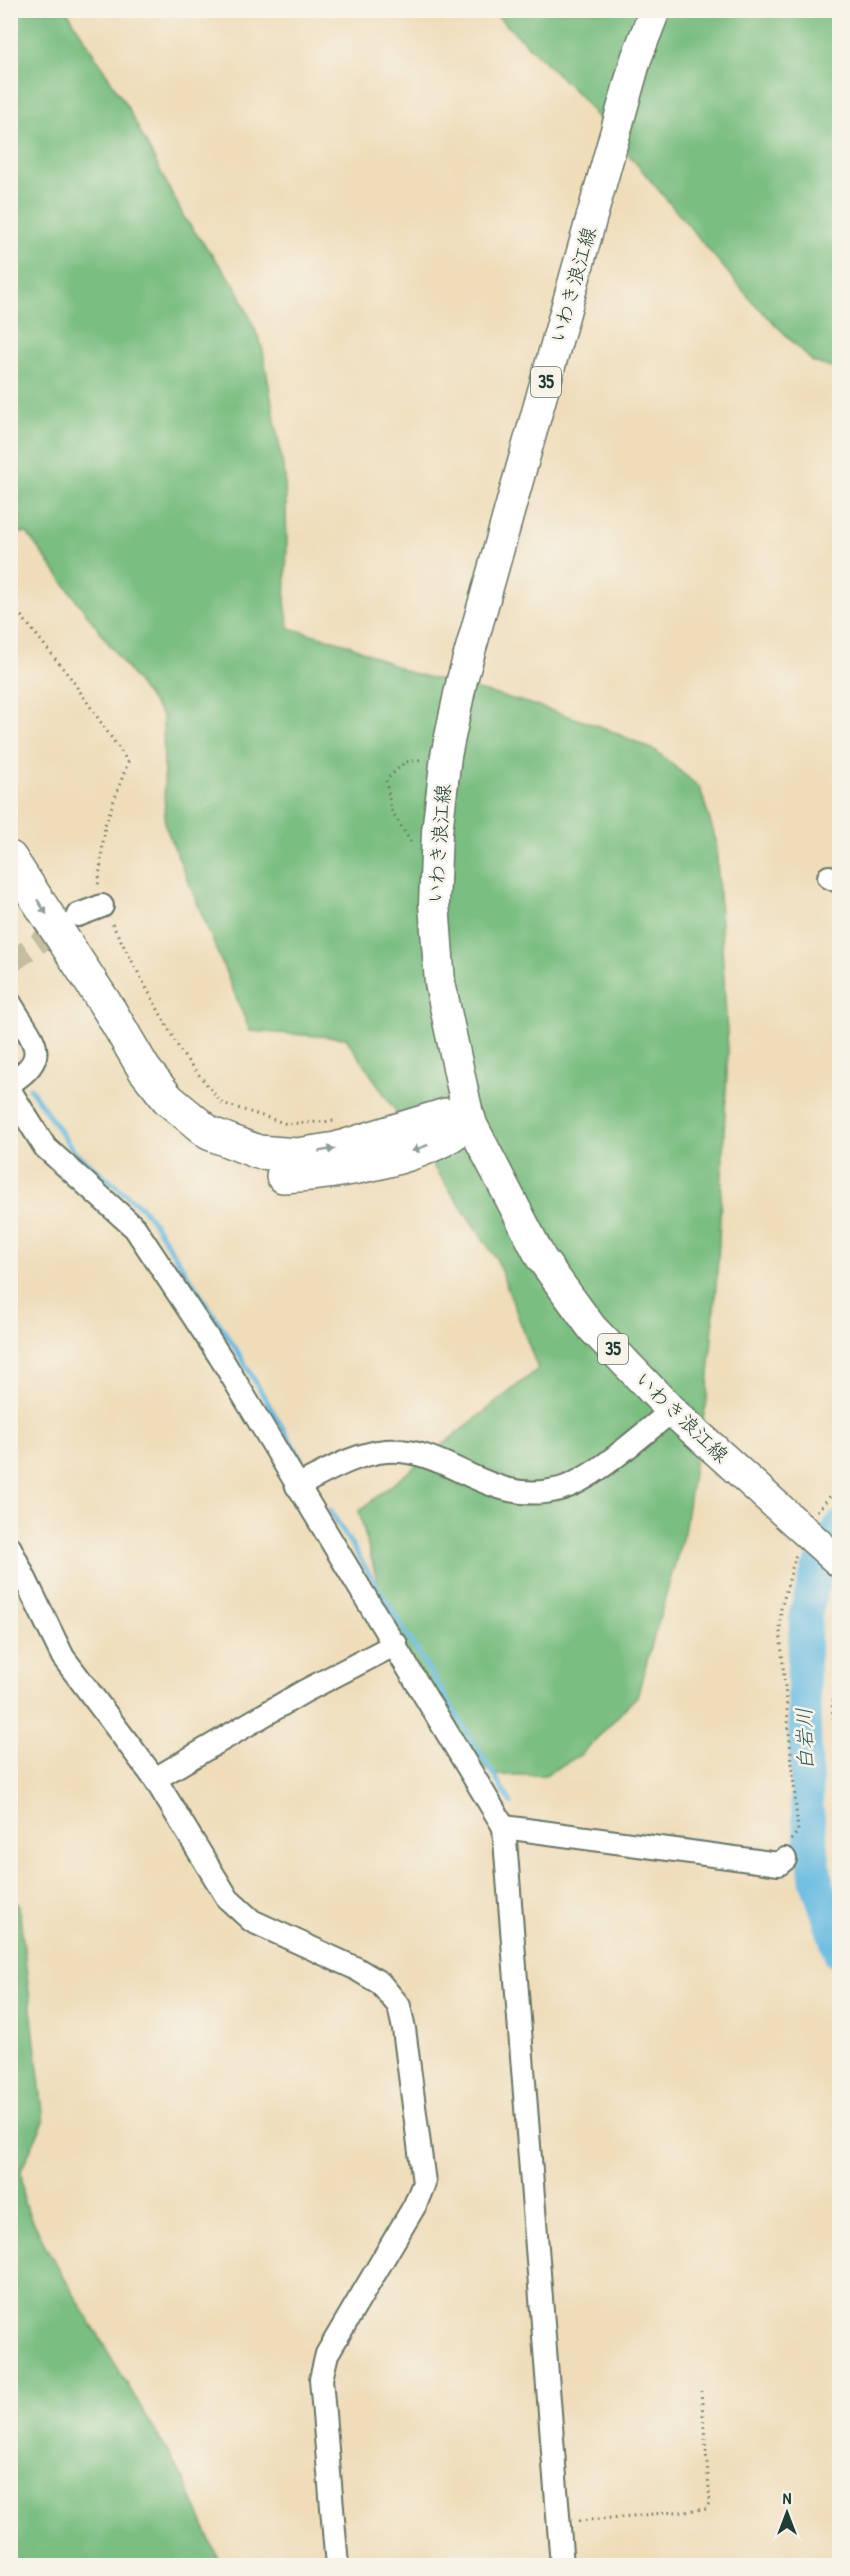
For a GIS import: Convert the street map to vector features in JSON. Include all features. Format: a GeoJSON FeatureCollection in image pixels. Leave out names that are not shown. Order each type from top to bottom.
{"type":"FeatureCollection","features":[{"type":"Feature","properties":{"kind":"highway"},"geometry":{"type":"LineString","coordinates":[[10,858],[110,1011],[144,1069],[168,1100],[209,1133],[258,1152],[297,1155],[336,1149],[446,1115],[469,1119]]}},
{"type":"Feature","properties":{"kind":"highway"},"geometry":{"type":"LineString","coordinates":[[10,900],[157,1115],[199,1150],[233,1166],[283,1176],[330,1173],[391,1159],[444,1139],[454,1135],[469,1119]]}},
{"type":"Feature","properties":{"kind":"main road","name":"いわき浪江線"},"geometry":{"type":"LineString","coordinates":[[655,10],[633,70],[462,680],[446,756],[437,832],[434,904],[440,983],[469,1119],[541,1258],[592,1328],[672,1411],[809,1532],[840,1563]]}},
{"type":"Feature","properties":{"kind":"street"},"geometry":{"type":"LineString","coordinates":[[78,915],[102,906]]}},
{"type":"Feature","properties":{"kind":"street"},"geometry":{"type":"LineString","coordinates":[[10,1003],[36,1049],[36,1061],[29,1072],[10,1083]]}},
{"type":"Feature","properties":{"kind":"street"},"geometry":{"type":"LineString","coordinates":[[10,1091],[45,1147],[135,1228],[221,1358],[297,1486],[396,1644],[504,1827],[562,2565]]}},
{"type":"Feature","properties":{"kind":"street"},"geometry":{"type":"LineString","coordinates":[[297,1486],[360,1455],[387,1451],[427,1458],[495,1488],[539,1493],[582,1481],[672,1411]]}},
{"type":"Feature","properties":{"kind":"street"},"geometry":{"type":"LineString","coordinates":[[10,1548],[63,1657],[155,1779],[228,1899],[252,1921],[355,1968],[380,1983],[399,2006],[424,2183],[415,2205],[327,2354],[321,2379],[337,2565]]}},
{"type":"Feature","properties":{"kind":"street"},"geometry":{"type":"LineString","coordinates":[[155,1779],[303,1692],[396,1644]]}},
{"type":"Feature","properties":{"kind":"street"},"geometry":{"type":"LineString","coordinates":[[504,1827],[779,1864],[786,1852]]}},
{"type":"Feature","properties":{"kind":"path"},"geometry":{"type":"LineString","coordinates":[[10,602],[70,677],[128,762],[105,825],[97,883],[102,906],[182,1054],[222,1103],[287,1124],[346,1121]]}},
{"type":"Feature","properties":{"kind":"path"},"geometry":{"type":"LineString","coordinates":[[416,849],[391,810],[386,780],[405,762],[446,756]]}},
{"type":"Feature","properties":{"kind":"path"},"geometry":{"type":"LineString","coordinates":[[786,1852],[798,1831],[780,1631],[781,1609],[809,1532],[824,1500],[840,1485]]}},
{"type":"Feature","properties":{"kind":"path"},"geometry":{"type":"LineString","coordinates":[[840,1658],[832,1708],[840,1760]]}},
{"type":"Feature","properties":{"kind":"path"},"geometry":{"type":"LineString","coordinates":[[559,2523],[706,2509],[710,2502],[701,2391]]}},
{"type":"Feature","properties":{"kind":"green space"},"geometry":{"type":"Polygon","coordinates":[[[10,11],[67,11],[128,108],[185,219],[237,288],[262,346],[285,478],[287,545],[285,602],[289,628],[347,644],[408,672],[524,702],[602,727],[656,751],[700,788],[716,841],[728,1052],[718,1260],[707,1401],[698,1440],[684,1532],[637,1696],[582,1754],[545,1775],[494,1775],[448,1738],[387,1618],[359,1511],[538,1369],[496,1258],[346,1038],[250,1031],[165,825],[163,717],[27,533],[11,532],[10,11]]]}},
{"type":"Feature","properties":{"kind":"green space"},"geometry":{"type":"Polygon","coordinates":[[[492,11],[839,11],[839,370],[813,362],[751,300],[577,93],[492,11]]]}},
{"type":"Feature","properties":{"kind":"green space"},"geometry":{"type":"Polygon","coordinates":[[[11,1897],[19,1906],[44,2121],[21,2170],[24,2203],[47,2249],[184,2480],[221,2565],[11,2565],[11,1897]]]}},
{"type":"Feature","properties":{"kind":"waterway"},"geometry":{"type":"LineString","coordinates":[[10,1055],[14,1060]]}},
{"type":"Feature","properties":{"kind":"waterway"},"geometry":{"type":"LineString","coordinates":[[30,1088],[72,1149],[143,1209],[153,1222],[236,1349],[301,1459]]}},
{"type":"Feature","properties":{"kind":"waterway"},"geometry":{"type":"LineString","coordinates":[[330,1510],[511,1803]]}},
{"type":"Feature","properties":{"kind":"waterway","name":"白岩川"},"geometry":{"type":"LineString","coordinates":[[840,1527],[817,1572],[806,1613],[803,1673],[807,1807],[816,1879],[840,1953]]}},
{"type":"Feature","properties":{"kind":"waterway"},"geometry":{"type":"LineString","coordinates":[[638,1834],[795,1854],[816,1879]]}},
{"type":"Feature","properties":{"kind":"tunnel"},"geometry":{"type":"LineString","coordinates":[[10,963],[67,923]]}}]}
